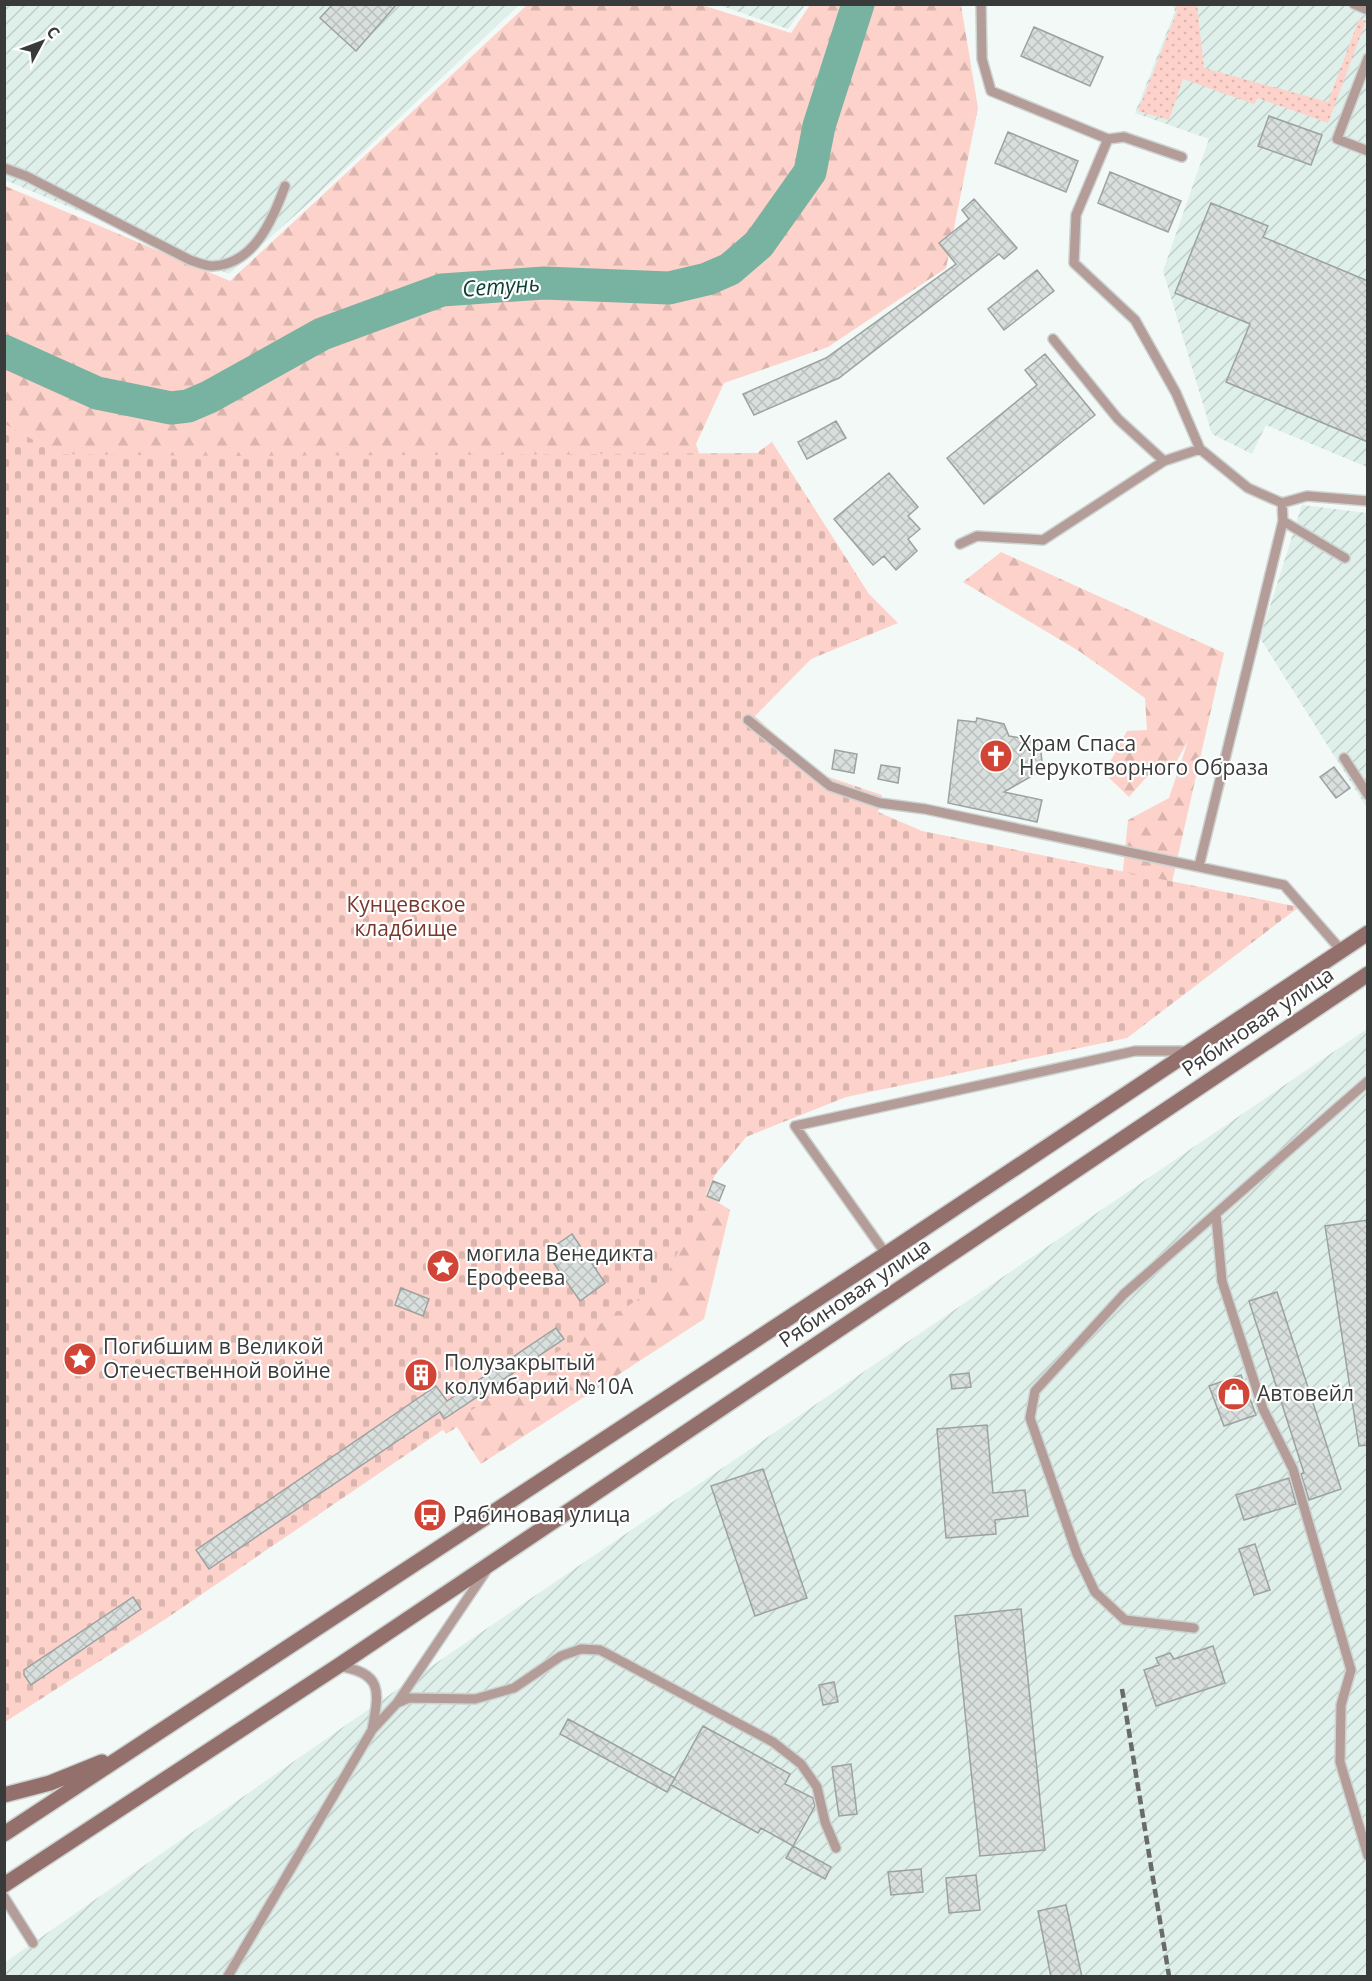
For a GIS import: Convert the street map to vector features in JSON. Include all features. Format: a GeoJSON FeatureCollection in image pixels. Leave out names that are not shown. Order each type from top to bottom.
{"type":"FeatureCollection","features":[{"type":"Feature","properties":{"kind":"main road","name":"Рябиновая улица"},"geometry":{"type":"LineString","coordinates":[[4,1834],[886,1254],[1368,933]]}},
{"type":"Feature","properties":{"kind":"main road","name":"Рябиновая улица"},"geometry":{"type":"LineString","coordinates":[[4,1886],[338,1666],[1368,974]]}},
{"type":"Feature","properties":{"kind":"main road"},"geometry":{"type":"LineString","coordinates":[[4,1795],[50,1783],[133,1750]]}},
{"type":"Feature","properties":{"kind":"lane"},"geometry":{"type":"LineString","coordinates":[[981,4],[982,59],[991,91],[1108,139],[1125,137],[1182,157]]}},
{"type":"Feature","properties":{"kind":"lane"},"geometry":{"type":"LineString","coordinates":[[1355,5],[1368,9]]}},
{"type":"Feature","properties":{"kind":"lane"},"geometry":{"type":"LineString","coordinates":[[1368,58],[1337,139],[1368,151]]}},
{"type":"Feature","properties":{"kind":"lane"},"geometry":{"type":"LineString","coordinates":[[1108,139],[1076,215],[1074,264],[1135,320],[1176,393],[1200,449],[1248,488],[1282,503],[1307,496],[1368,501]]}},
{"type":"Feature","properties":{"kind":"lane"},"geometry":{"type":"LineString","coordinates":[[4,168],[26,176],[190,260],[212,266],[234,260],[255,245],[273,220],[285,186]]}},
{"type":"Feature","properties":{"kind":"lane"},"geometry":{"type":"LineString","coordinates":[[1053,339],[1118,419],[1164,461]]}},
{"type":"Feature","properties":{"kind":"lane"},"geometry":{"type":"LineString","coordinates":[[960,544],[977,536],[1043,540],[1164,461],[1200,449]]}},
{"type":"Feature","properties":{"kind":"lane"},"geometry":{"type":"LineString","coordinates":[[1199,866],[1283,520],[1282,503]]}},
{"type":"Feature","properties":{"kind":"lane"},"geometry":{"type":"LineString","coordinates":[[1283,520],[1345,558]]}},
{"type":"Feature","properties":{"kind":"lane"},"geometry":{"type":"LineString","coordinates":[[748,720],[830,786],[880,803],[925,809],[1284,885],[1341,950]]}},
{"type":"Feature","properties":{"kind":"lane"},"geometry":{"type":"LineString","coordinates":[[1344,758],[1368,795]]}},
{"type":"Feature","properties":{"kind":"lane"},"geometry":{"type":"LineString","coordinates":[[886,1254],[795,1126],[1135,1050],[1191,1051]]}},
{"type":"Feature","properties":{"kind":"lane"},"geometry":{"type":"LineString","coordinates":[[1194,1628],[1125,1620],[1095,1592],[1077,1554],[1030,1418],[1035,1391],[1124,1294],[1368,1081]]}},
{"type":"Feature","properties":{"kind":"lane"},"geometry":{"type":"LineString","coordinates":[[1216,1215],[1222,1281],[1263,1409],[1293,1469],[1351,1670],[1341,1706],[1340,1762],[1368,1856]]}},
{"type":"Feature","properties":{"kind":"lane"},"geometry":{"type":"LineString","coordinates":[[228,1977],[372,1730],[397,1703],[493,1562]]}},
{"type":"Feature","properties":{"kind":"lane"},"geometry":{"type":"LineString","coordinates":[[397,1703],[409,1698],[475,1699],[514,1688],[561,1656],[581,1649],[600,1650],[773,1742],[801,1764],[817,1787],[825,1822],[836,1848]]}},
{"type":"Feature","properties":{"kind":"lane"},"geometry":{"type":"LineString","coordinates":[[338,1666],[353,1668],[370,1678],[379,1695],[372,1730]]}},
{"type":"Feature","properties":{"kind":"lane"},"geometry":{"type":"LineString","coordinates":[[4,1897],[33,1943]]}},
{"type":"Feature","properties":{"kind":"shaded area"},"geometry":{"type":"Polygon","coordinates":[[[4,5],[519,5],[311,201],[229,274],[5,180],[4,5]]]}},
{"type":"Feature","properties":{"kind":"shaded area"},"geometry":{"type":"Polygon","coordinates":[[[719,5],[805,5],[788,29],[719,5]]]}},
{"type":"Feature","properties":{"kind":"shaded area"},"geometry":{"type":"Polygon","coordinates":[[[1173,5],[1367,5],[1367,467],[1266,425],[1252,454],[1212,434],[1163,271],[1209,139],[1135,113],[1175,11],[1173,5]]]}},
{"type":"Feature","properties":{"kind":"shaded area"},"geometry":{"type":"Polygon","coordinates":[[[1302,505],[1367,513],[1367,808],[1260,638],[1302,505]]]}},
{"type":"Feature","properties":{"kind":"shaded area"},"geometry":{"type":"Polygon","coordinates":[[[1367,1029],[1367,1976],[5,1976],[4,1963],[395,1691],[1367,1029]]]}},
{"type":"Feature","properties":{"kind":"green space","name":"Кунцевское кладбище"},"geometry":{"type":"Polygon","coordinates":[[[527,5],[702,5],[791,33],[810,5],[961,5],[978,108],[946,268],[828,347],[724,383],[696,444],[701,460],[811,652],[750,716],[862,819],[1122,880],[1128,820],[1169,798],[1188,741],[1171,771],[1150,773],[1129,797],[1104,773],[1127,731],[1147,730],[1145,698],[1079,651],[963,582],[1001,552],[1224,653],[1170,891],[831,1093],[712,1145],[699,1190],[730,1210],[704,1319],[481,1464],[457,1427],[446,1434],[418,1391],[5,1709],[5,186],[230,281],[527,5]]]}},
{"type":"Feature","properties":{"kind":"green space"},"geometry":{"type":"Polygon","coordinates":[[[1175,5],[1197,5],[1204,68],[1328,102],[1359,19],[1366,21],[1328,123],[1258,98],[1254,104],[1183,79],[1169,120],[1138,111],[1177,11],[1175,5]]]}},
{"type":"Feature","properties":{"kind":"green space","name":"Кунцевское кладбище"},"geometry":{"type":"Polygon","coordinates":[[[5,424],[58,454],[230,456],[757,453],[772,442],[869,594],[898,623],[811,659],[755,716],[817,773],[882,795],[878,812],[922,831],[1299,907],[1127,1038],[846,1097],[746,1137],[715,1175],[663,1283],[545,1360],[167,1618],[5,1722],[5,424]]]}},
{"type":"Feature","properties":{"kind":"building"},"geometry":{"type":"Polygon","coordinates":[[[333,4],[397,4],[356,51],[320,18],[333,4]]]}},
{"type":"Feature","properties":{"kind":"building"},"geometry":{"type":"Polygon","coordinates":[[[1034,27],[1103,57],[1090,86],[1021,56],[1034,27]]]}},
{"type":"Feature","properties":{"kind":"building"},"geometry":{"type":"Polygon","coordinates":[[[1269,116],[1322,135],[1311,165],[1258,146],[1269,116]]]}},
{"type":"Feature","properties":{"kind":"building"},"geometry":{"type":"Polygon","coordinates":[[[1008,132],[1078,161],[1066,192],[995,163],[1008,132]]]}},
{"type":"Feature","properties":{"kind":"building"},"geometry":{"type":"Polygon","coordinates":[[[1110,172],[1181,201],[1168,232],[1098,203],[1110,172]]]}},
{"type":"Feature","properties":{"kind":"building"},"geometry":{"type":"Polygon","coordinates":[[[974,199],[1017,248],[1004,259],[999,254],[839,378],[754,415],[743,394],[826,358],[956,264],[939,243],[969,219],[962,210],[974,199]]]}},
{"type":"Feature","properties":{"kind":"building"},"geometry":{"type":"Polygon","coordinates":[[[1211,203],[1268,226],[1263,237],[1368,281],[1368,442],[1226,382],[1250,324],[1175,293],[1211,203]]]}},
{"type":"Feature","properties":{"kind":"building"},"geometry":{"type":"Polygon","coordinates":[[[1037,270],[1054,291],[1004,330],[988,309],[1037,270]]]}},
{"type":"Feature","properties":{"kind":"building"},"geometry":{"type":"Polygon","coordinates":[[[1045,354],[1095,415],[984,504],[947,458],[1037,385],[1025,370],[1045,354]]]}},
{"type":"Feature","properties":{"kind":"building"},"geometry":{"type":"Polygon","coordinates":[[[836,421],[846,438],[807,459],[798,442],[836,421]]]}},
{"type":"Feature","properties":{"kind":"building"},"geometry":{"type":"Polygon","coordinates":[[[889,473],[918,507],[908,516],[920,529],[908,539],[917,551],[896,570],[884,556],[873,565],[834,519],[889,473]]]}},
{"type":"Feature","properties":{"kind":"building"},"geometry":{"type":"Polygon","coordinates":[[[977,718],[1004,724],[1009,736],[1045,742],[1041,753],[1042,761],[1037,773],[1004,792],[1042,800],[1037,822],[948,803],[958,720],[976,722],[977,718]]]}},
{"type":"Feature","properties":{"kind":"building"},"geometry":{"type":"Polygon","coordinates":[[[835,750],[857,754],[854,773],[832,769],[835,750]]]}},
{"type":"Feature","properties":{"kind":"building"},"geometry":{"type":"Polygon","coordinates":[[[881,765],[900,768],[898,783],[878,779],[881,765]]]}},
{"type":"Feature","properties":{"kind":"building"},"geometry":{"type":"Polygon","coordinates":[[[1334,767],[1350,788],[1336,798],[1320,777],[1334,767]]]}},
{"type":"Feature","properties":{"kind":"building"},"geometry":{"type":"Polygon","coordinates":[[[713,1181],[725,1186],[719,1201],[707,1196],[713,1181]]]}},
{"type":"Feature","properties":{"kind":"building"},"geometry":{"type":"Polygon","coordinates":[[[1368,1220],[1368,1445],[1359,1446],[1325,1226],[1368,1220]]]}},
{"type":"Feature","properties":{"kind":"building"},"geometry":{"type":"Polygon","coordinates":[[[572,1234],[605,1283],[580,1301],[546,1252],[572,1234]]]}},
{"type":"Feature","properties":{"kind":"building"},"geometry":{"type":"Polygon","coordinates":[[[401,1288],[429,1299],[423,1316],[395,1305],[401,1288]]]}},
{"type":"Feature","properties":{"kind":"building"},"geometry":{"type":"Polygon","coordinates":[[[1277,1292],[1341,1489],[1309,1500],[1301,1474],[1304,1473],[1249,1301],[1277,1292]]]}},
{"type":"Feature","properties":{"kind":"building"},"geometry":{"type":"Polygon","coordinates":[[[556,1328],[564,1339],[444,1419],[440,1412],[209,1569],[196,1550],[436,1386],[447,1401],[556,1328]]]}},
{"type":"Feature","properties":{"kind":"building"},"geometry":{"type":"Polygon","coordinates":[[[969,1373],[971,1387],[952,1389],[950,1375],[969,1373]]]}},
{"type":"Feature","properties":{"kind":"building"},"geometry":{"type":"Polygon","coordinates":[[[1241,1375],[1256,1415],[1224,1426],[1209,1386],[1241,1375]]]}},
{"type":"Feature","properties":{"kind":"building"},"geometry":{"type":"Polygon","coordinates":[[[987,1425],[993,1493],[1025,1490],[1028,1516],[995,1520],[996,1534],[946,1538],[937,1429],[987,1425]]]}},
{"type":"Feature","properties":{"kind":"building"},"geometry":{"type":"Polygon","coordinates":[[[763,1469],[807,1598],[755,1616],[711,1486],[763,1469]]]}},
{"type":"Feature","properties":{"kind":"building"},"geometry":{"type":"Polygon","coordinates":[[[1289,1478],[1296,1504],[1244,1520],[1236,1495],[1289,1478]]]}},
{"type":"Feature","properties":{"kind":"building"},"geometry":{"type":"Polygon","coordinates":[[[1255,1544],[1270,1590],[1254,1595],[1239,1549],[1255,1544]]]}},
{"type":"Feature","properties":{"kind":"building"},"geometry":{"type":"Polygon","coordinates":[[[133,1597],[141,1609],[31,1685],[24,1675],[24,1670],[133,1597]]]}},
{"type":"Feature","properties":{"kind":"building"},"geometry":{"type":"Polygon","coordinates":[[[1021,1609],[1045,1850],[980,1856],[955,1616],[1021,1609]]]}},
{"type":"Feature","properties":{"kind":"building"},"geometry":{"type":"Polygon","coordinates":[[[1213,1646],[1225,1683],[1156,1706],[1144,1670],[1159,1665],[1156,1658],[1170,1653],[1174,1659],[1213,1646]]]}},
{"type":"Feature","properties":{"kind":"building"},"geometry":{"type":"Polygon","coordinates":[[[834,1682],[838,1702],[823,1705],[819,1685],[834,1682]]]}},
{"type":"Feature","properties":{"kind":"building"},"geometry":{"type":"Polygon","coordinates":[[[568,1719],[675,1778],[667,1792],[560,1734],[568,1719]]]}},
{"type":"Feature","properties":{"kind":"building"},"geometry":{"type":"Polygon","coordinates":[[[703,1726],[790,1774],[785,1784],[813,1798],[815,1806],[793,1846],[761,1828],[758,1833],[671,1785],[703,1726]]]}},
{"type":"Feature","properties":{"kind":"building"},"geometry":{"type":"Polygon","coordinates":[[[851,1764],[857,1814],[839,1816],[832,1767],[851,1764]]]}},
{"type":"Feature","properties":{"kind":"building"},"geometry":{"type":"Polygon","coordinates":[[[793,1846],[831,1867],[825,1879],[786,1858],[793,1846]]]}},
{"type":"Feature","properties":{"kind":"building"},"geometry":{"type":"Polygon","coordinates":[[[921,1869],[923,1892],[891,1895],[888,1872],[921,1869]]]}},
{"type":"Feature","properties":{"kind":"building"},"geometry":{"type":"Polygon","coordinates":[[[976,1875],[980,1910],[949,1913],[946,1878],[976,1875]]]}},
{"type":"Feature","properties":{"kind":"building"},"geometry":{"type":"Polygon","coordinates":[[[1066,1905],[1082,1977],[1051,1977],[1038,1911],[1066,1905]]]}},
{"type":"Feature","properties":{"kind":"waterway","name":"Сетунь"},"geometry":{"type":"LineString","coordinates":[[4,351],[97,393],[171,408],[188,406],[209,397],[322,334],[442,290],[544,283],[669,288],[707,279],[730,269],[759,244],[810,172],[819,126],[858,4]]}},
{"type":"Feature","properties":{"kind":"railway"},"geometry":{"type":"LineString","coordinates":[[1122,1689],[1169,1976]]}},
{"type":"Feature","properties":{"kind":"place","name":"Храм Спаса Нерукотворного Образа"},"geometry":{"type":"Point","coordinates":[996,756]}},
{"type":"Feature","properties":{"kind":"place","name":"могила Венедикта Ерофеева"},"geometry":{"type":"Point","coordinates":[443,1266]}},
{"type":"Feature","properties":{"kind":"place","name":"Погибшим в Великой Отечественной войне"},"geometry":{"type":"Point","coordinates":[80,1359]}},
{"type":"Feature","properties":{"kind":"place","name":"Полузакрытый колумбарий №10А"},"geometry":{"type":"Point","coordinates":[421,1375]}},
{"type":"Feature","properties":{"kind":"place","name":"Автовейл"},"geometry":{"type":"Point","coordinates":[1234,1394]}},
{"type":"Feature","properties":{"kind":"place","name":"Рябиновая улица"},"geometry":{"type":"Point","coordinates":[430,1515]}}]}
